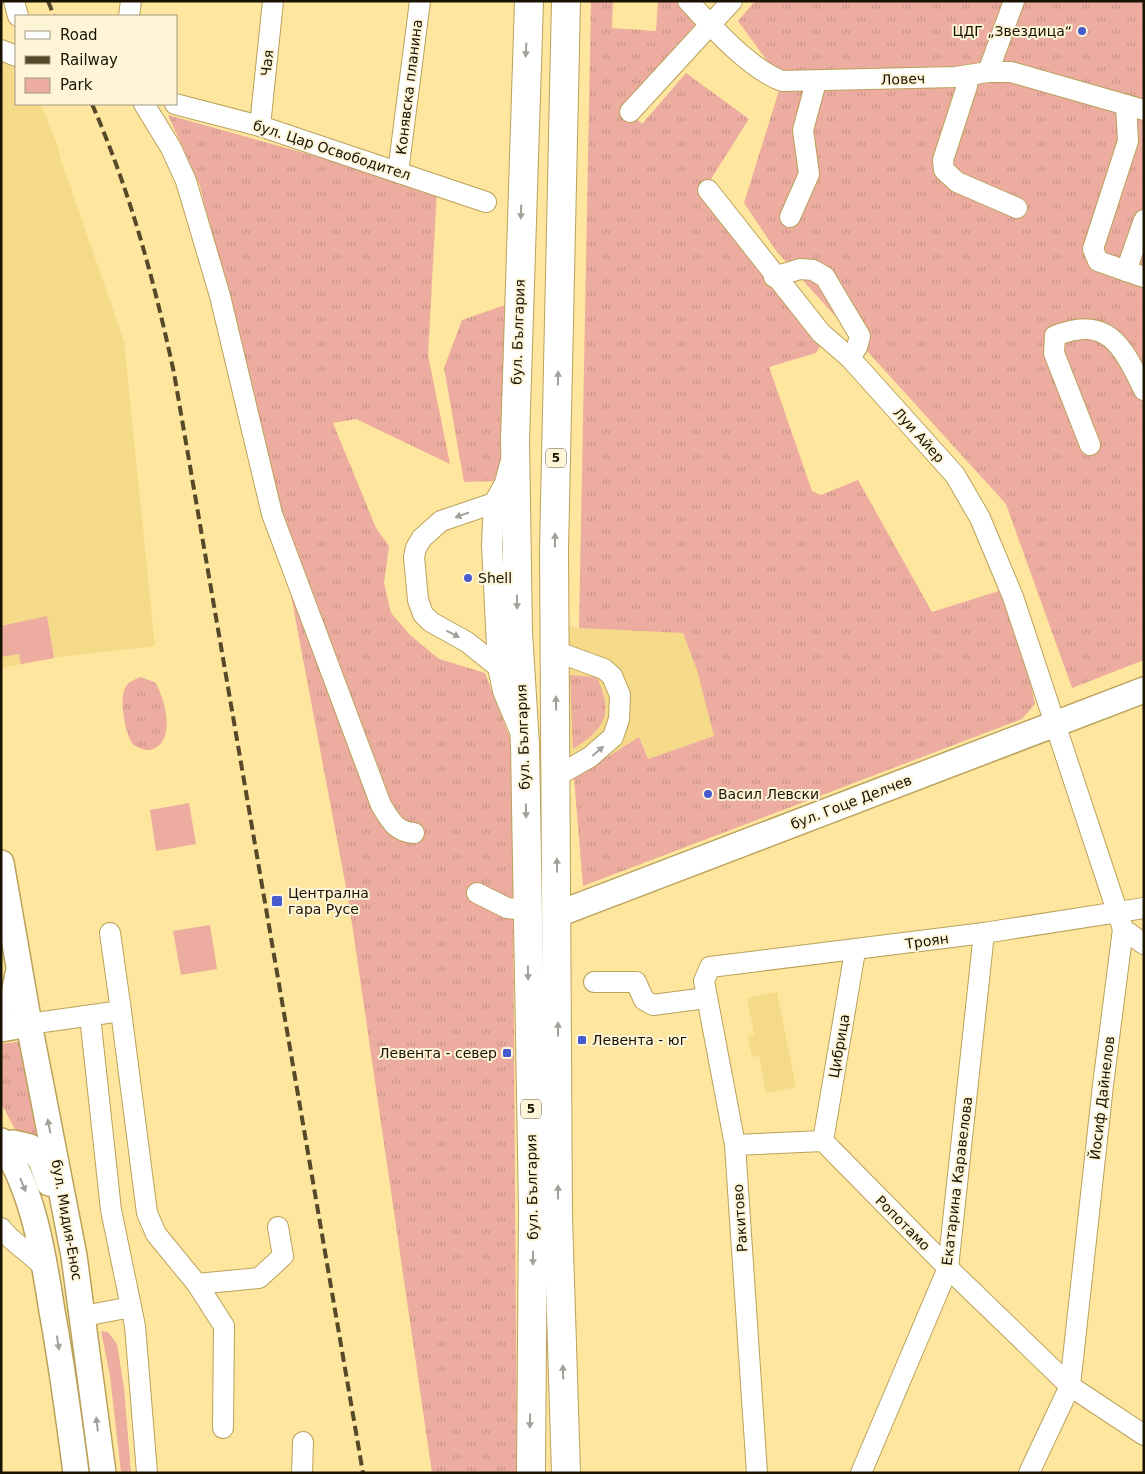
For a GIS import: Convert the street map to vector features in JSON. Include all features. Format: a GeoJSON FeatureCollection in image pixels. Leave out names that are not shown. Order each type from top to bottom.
{"type":"FeatureCollection","features":[{"type":"Feature","properties":{"kind":"highway","name":"бул. България"},"geometry":{"type":"LineString","coordinates":[[529,1],[515,440],[518,631],[525,745],[526,910],[533,1210],[531,1473]]}},
{"type":"Feature","properties":{"kind":"highway","name":"бул. България"},"geometry":{"type":"LineString","coordinates":[[566,1],[555,529],[558,1217],[566,1473]]}},
{"type":"Feature","properties":{"kind":"main road","name":"бул. Гоце Делчев"},"geometry":{"type":"LineString","coordinates":[[558,914],[1144,690]]}},
{"type":"Feature","properties":{"kind":"main road"},"geometry":{"type":"LineString","coordinates":[[1,1010],[14,994],[19,969],[2,868]]}},
{"type":"Feature","properties":{"kind":"main road","name":"бул. Мидия-Енос"},"geometry":{"type":"LineString","coordinates":[[19,969],[74,1256],[84,1316],[103,1473]]}},
{"type":"Feature","properties":{"kind":"main road"},"geometry":{"type":"LineString","coordinates":[[1,1028],[29,1024]]}},
{"type":"Feature","properties":{"kind":"main road"},"geometry":{"type":"LineString","coordinates":[[74,1256],[41,1160],[30,1146],[13,1143],[2,1145],[27,1194],[46,1270],[76,1473]]}},
{"type":"Feature","properties":{"kind":"street"},"geometry":{"type":"LineString","coordinates":[[14,1],[18,15]]}},
{"type":"Feature","properties":{"kind":"street"},"geometry":{"type":"LineString","coordinates":[[129,15],[131,1]]}},
{"type":"Feature","properties":{"kind":"street","name":"Чая"},"geometry":{"type":"LineString","coordinates":[[260,126],[273,1]]}},
{"type":"Feature","properties":{"kind":"street","name":"Конявска планина"},"geometry":{"type":"LineString","coordinates":[[398,172],[420,1]]}},
{"type":"Feature","properties":{"kind":"street","name":"Ловеч"},"geometry":{"type":"LineString","coordinates":[[688,1],[710,25],[771,77],[782,81],[816,82],[1011,72],[1135,107]]}},
{"type":"Feature","properties":{"kind":"street"},"geometry":{"type":"LineString","coordinates":[[630,112],[732,1]]}},
{"type":"Feature","properties":{"kind":"street"},"geometry":{"type":"LineString","coordinates":[[1014,1],[978,74],[967,86],[943,160],[944,170],[957,182],[1017,208]]}},
{"type":"Feature","properties":{"kind":"street"},"geometry":{"type":"LineString","coordinates":[[1,50],[15,56]]}},
{"type":"Feature","properties":{"kind":"street"},"geometry":{"type":"LineString","coordinates":[[790,217],[809,174],[803,130],[816,82]]}},
{"type":"Feature","properties":{"kind":"street"},"geometry":{"type":"LineString","coordinates":[[145,105],[171,148],[186,181],[220,296],[272,514],[368,765],[381,805],[395,827],[405,832],[414,833]]}},
{"type":"Feature","properties":{"kind":"street","name":"бул. Цар Освободител"},"geometry":{"type":"LineString","coordinates":[[178,105],[260,126],[486,202]]}},
{"type":"Feature","properties":{"kind":"street"},"geometry":{"type":"LineString","coordinates":[[1135,107],[1136,139],[1093,249],[1094,256],[1098,261],[1135,274],[1144,220]]}},
{"type":"Feature","properties":{"kind":"street","name":"Луи Айер"},"geometry":{"type":"LineString","coordinates":[[708,190],[774,277],[821,334],[850,358],[955,475],[980,518],[1013,597],[1057,724]]}},
{"type":"Feature","properties":{"kind":"street"},"geometry":{"type":"LineString","coordinates":[[774,277],[800,269],[813,270],[825,277],[860,336],[857,347],[850,358]]}},
{"type":"Feature","properties":{"kind":"street"},"geometry":{"type":"LineString","coordinates":[[1090,445],[1054,353],[1055,336],[1084,327],[1103,334],[1126,354],[1144,390]]}},
{"type":"Feature","properties":{"kind":"street"},"geometry":{"type":"LineString","coordinates":[[515,440],[505,483],[494,503],[492,544],[498,667],[504,691],[525,745]]}},
{"type":"Feature","properties":{"kind":"street"},"geometry":{"type":"LineString","coordinates":[[494,503],[440,522],[422,538],[416,548],[414,557],[418,600],[423,614],[431,622],[474,647],[498,667]]}},
{"type":"Feature","properties":{"kind":"street"},"geometry":{"type":"LineString","coordinates":[[555,652],[604,669],[612,676],[620,695],[619,719],[613,737],[590,757],[556,776]]}},
{"type":"Feature","properties":{"kind":"street","name":"Йосиф Дайнелов"},"geometry":{"type":"LineString","coordinates":[[1029,1473],[1070,1386],[1121,921],[1057,724]]}},
{"type":"Feature","properties":{"kind":"street"},"geometry":{"type":"LineString","coordinates":[[477,893],[507,908],[526,910]]}},
{"type":"Feature","properties":{"kind":"street","name":"Троян"},"geometry":{"type":"LineString","coordinates":[[710,967],[984,933],[1121,921],[1144,908]]}},
{"type":"Feature","properties":{"kind":"street"},"geometry":{"type":"LineString","coordinates":[[1121,921],[1144,944]]}},
{"type":"Feature","properties":{"kind":"street"},"geometry":{"type":"LineString","coordinates":[[110,933],[146,1213],[156,1234],[197,1284],[224,1326],[223,1428]]}},
{"type":"Feature","properties":{"kind":"street","name":"Екатарина Каравелова"},"geometry":{"type":"LineString","coordinates":[[862,1473],[948,1268],[984,933]]}},
{"type":"Feature","properties":{"kind":"street","name":"Цибрица"},"geometry":{"type":"LineString","coordinates":[[823,1141],[855,950]]}},
{"type":"Feature","properties":{"kind":"street","name":"Ракитово"},"geometry":{"type":"LineString","coordinates":[[710,967],[704,981],[706,998],[735,1145],[757,1473]]}},
{"type":"Feature","properties":{"kind":"street"},"geometry":{"type":"LineString","coordinates":[[594,982],[636,982],[644,1000],[653,1004],[706,998]]}},
{"type":"Feature","properties":{"kind":"street"},"geometry":{"type":"LineString","coordinates":[[29,1024],[121,1011]]}},
{"type":"Feature","properties":{"kind":"street"},"geometry":{"type":"LineString","coordinates":[[90,1016],[112,1210],[135,1326],[147,1473]]}},
{"type":"Feature","properties":{"kind":"street"},"geometry":{"type":"LineString","coordinates":[[735,1145],[823,1141]]}},
{"type":"Feature","properties":{"kind":"street","name":"Ропотамо"},"geometry":{"type":"LineString","coordinates":[[823,1141],[948,1268],[1070,1386],[1144,1435]]}},
{"type":"Feature","properties":{"kind":"street"},"geometry":{"type":"LineString","coordinates":[[197,1284],[259,1278],[267,1273],[283,1256],[278,1228]]}},
{"type":"Feature","properties":{"kind":"street"},"geometry":{"type":"LineString","coordinates":[[3,1234],[30,1252],[46,1270]]}},
{"type":"Feature","properties":{"kind":"street"},"geometry":{"type":"LineString","coordinates":[[84,1316],[131,1307]]}},
{"type":"Feature","properties":{"kind":"street"},"geometry":{"type":"LineString","coordinates":[[302,1473],[303,1442]]}},
{"type":"Feature","properties":{"kind":"shaded area"},"geometry":{"type":"Polygon","coordinates":[[[1,50],[15,56],[15,105],[41,105],[58,147],[124,341],[155,646],[60,657],[1,668],[1,50]]]}},
{"type":"Feature","properties":{"kind":"shaded area"},"geometry":{"type":"Polygon","coordinates":[[[555,624],[579,628],[683,632],[697,670],[715,736],[648,759],[639,737],[557,789],[555,624]]]}},
{"type":"Feature","properties":{"kind":"shaded area"},"geometry":{"type":"Polygon","coordinates":[[[777,992],[796,1087],[766,1093],[759,1056],[752,1057],[747,1036],[754,1034],[747,998],[777,992]]]}},
{"type":"Feature","properties":{"kind":"green space"},"geometry":{"type":"Polygon","coordinates":[[[591,1],[613,1],[612,28],[656,31],[658,1],[688,1],[710,25],[630,112],[642,124],[686,73],[749,119],[704,190],[823,341],[816,353],[769,367],[812,491],[821,495],[858,480],[932,612],[1002,590],[1029,676],[1035,704],[1022,719],[583,886],[574,778],[639,737],[648,759],[714,736],[697,670],[683,633],[579,628],[591,1]]]}},
{"type":"Feature","properties":{"kind":"green space"},"geometry":{"type":"Polygon","coordinates":[[[755,1],[1144,1],[1144,660],[1072,688],[1006,504],[777,252],[744,203],[782,81],[738,21],[755,1]]]}},
{"type":"Feature","properties":{"kind":"green space"},"geometry":{"type":"Polygon","coordinates":[[[168,115],[437,190],[428,355],[450,464],[356,419],[333,423],[376,528],[389,546],[384,583],[391,613],[410,635],[439,659],[485,673],[512,743],[517,1473],[432,1473],[349,903],[261,436],[200,186],[168,115]]]}},
{"type":"Feature","properties":{"kind":"green space"},"geometry":{"type":"Polygon","coordinates":[[[508,304],[504,446],[495,481],[464,482],[444,368],[462,320],[508,304]]]}},
{"type":"Feature","properties":{"kind":"green space"},"geometry":{"type":"Polygon","coordinates":[[[47,616],[54,658],[21,664],[19,654],[1,657],[1,626],[47,616]]]}},
{"type":"Feature","properties":{"kind":"green space"},"geometry":{"type":"Polygon","coordinates":[[[570,675],[597,677],[605,701],[604,719],[600,726],[593,734],[573,749],[570,675]]]}},
{"type":"Feature","properties":{"kind":"green space"},"geometry":{"type":"Polygon","coordinates":[[[141,677],[156,683],[165,707],[166,716],[166,734],[157,747],[149,750],[135,746],[131,742],[123,709],[123,693],[126,686],[141,677]]]}},
{"type":"Feature","properties":{"kind":"green space"},"geometry":{"type":"Polygon","coordinates":[[[189,803],[196,844],[156,851],[150,810],[189,803]]]}},
{"type":"Feature","properties":{"kind":"green space"},"geometry":{"type":"Polygon","coordinates":[[[210,925],[217,969],[181,975],[173,931],[210,925]]]}},
{"type":"Feature","properties":{"kind":"green space"},"geometry":{"type":"Polygon","coordinates":[[[24,1041],[43,1142],[31,1134],[16,1131],[1,1103],[1,1044],[24,1041]]]}},
{"type":"Feature","properties":{"kind":"green space"},"geometry":{"type":"Polygon","coordinates":[[[101,1331],[108,1332],[117,1344],[124,1388],[131,1473],[121,1473],[110,1376],[101,1331]]]}},
{"type":"Feature","properties":{"kind":"railway"},"geometry":{"type":"LineString","coordinates":[[48,1],[54,15]]}},
{"type":"Feature","properties":{"kind":"railway"},"geometry":{"type":"LineString","coordinates":[[92,105],[118,170],[140,236],[174,373],[363,1473]]}},
{"type":"Feature","properties":{"kind":"place","name":"ЦДГ „Звездица“"},"geometry":{"type":"Point","coordinates":[1082,31]}},
{"type":"Feature","properties":{"kind":"place","name":"Shell"},"geometry":{"type":"Point","coordinates":[468,578]}},
{"type":"Feature","properties":{"kind":"place","name":"Васил Левски"},"geometry":{"type":"Point","coordinates":[708,794]}},
{"type":"Feature","properties":{"kind":"place","name":"Централна гара Русе"},"geometry":{"type":"Point","coordinates":[277,901]}},
{"type":"Feature","properties":{"kind":"place","name":"Левента - юг"},"geometry":{"type":"Point","coordinates":[582,1040]}},
{"type":"Feature","properties":{"kind":"place","name":"Левента - север"},"geometry":{"type":"Point","coordinates":[507,1053]}}]}
